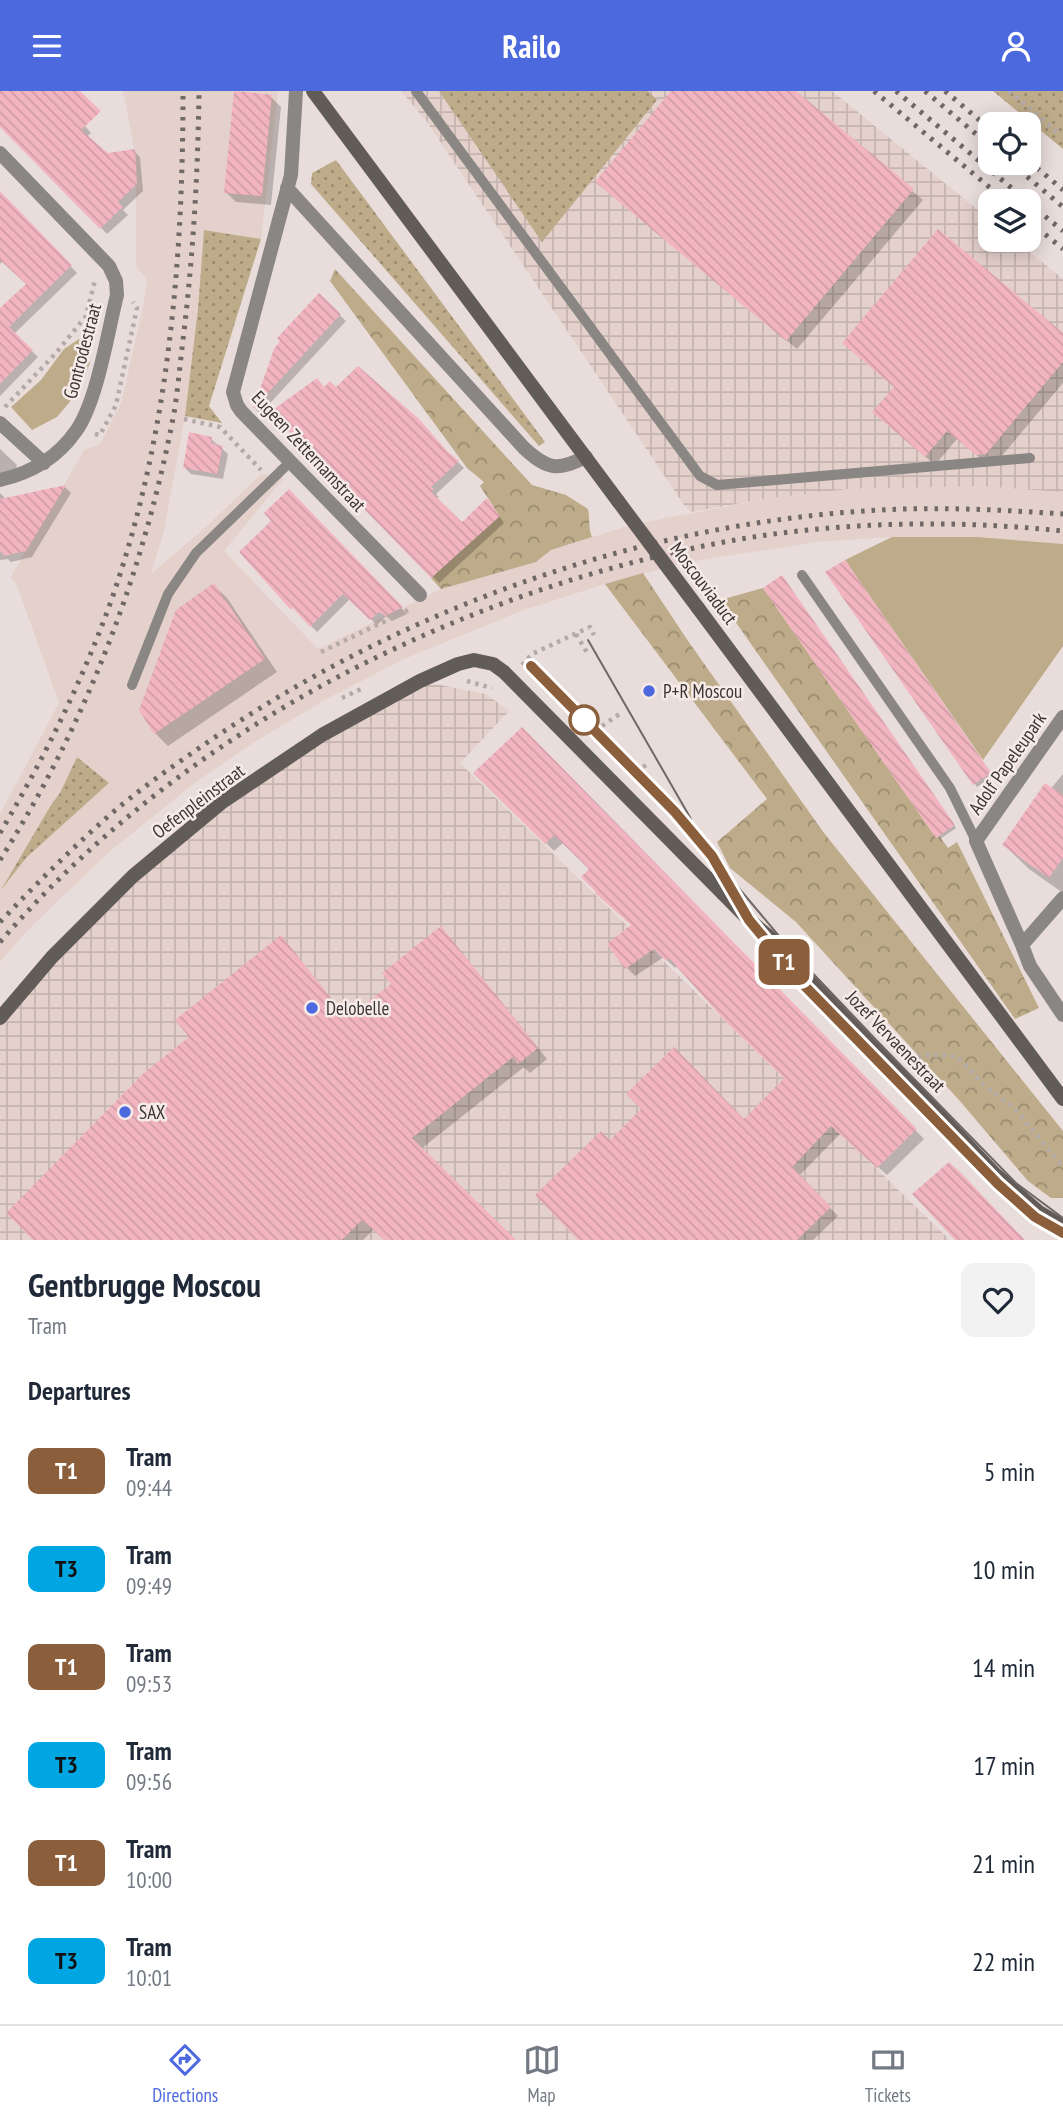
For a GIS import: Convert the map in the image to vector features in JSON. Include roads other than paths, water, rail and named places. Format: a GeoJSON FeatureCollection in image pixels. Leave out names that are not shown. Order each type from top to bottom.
{"type":"FeatureCollection","features":[{"type":"Feature","properties":{"kind":"street","name":"Eugeen Zetternamstraat"},"geometry":{"type":"LineString","coordinates":[[296,91],[291,176],[233,392],[241,411],[420,596]]}},
{"type":"Feature","properties":{"kind":"street","name":"Moscouviaduct"},"geometry":{"type":"LineString","coordinates":[[313,91],[1063,1099]]}},
{"type":"Feature","properties":{"kind":"street","name":"Gontrodestraat"},"geometry":{"type":"LineString","coordinates":[[0,153],[109,266],[116,281],[117,295],[92,395],[77,430],[44,463]]}},
{"type":"Feature","properties":{"kind":"street"},"geometry":{"type":"LineString","coordinates":[[288,188],[532,455],[552,467],[567,466],[586,457]]}},
{"type":"Feature","properties":{"kind":"street"},"geometry":{"type":"LineString","coordinates":[[0,423],[44,463],[33,470],[0,480]]}},
{"type":"Feature","properties":{"kind":"street","name":"Jozef Vervaenestraat"},"geometry":{"type":"LineString","coordinates":[[458,664],[474,660],[493,664],[504,672],[749,920],[772,939],[1008,1187],[1039,1212],[1063,1226]]}},
{"type":"Feature","properties":{"kind":"street","name":"Oefenpleinstraat"},"geometry":{"type":"LineString","coordinates":[[0,1018],[52,957],[133,876],[221,803],[322,735],[420,681],[458,664]]}},
{"type":"Feature","properties":{"kind":"street","name":"Adolf Papeleupark"},"geometry":{"type":"LineString","coordinates":[[1063,717],[975,841],[1030,966],[1063,1015]]}},
{"type":"Feature","properties":{"kind":"street"},"geometry":{"type":"LineString","coordinates":[[1022,945],[1063,898]]}},
{"type":"Feature","properties":{"kind":"lane"},"geometry":{"type":"LineString","coordinates":[[416,91],[701,476],[717,485],[1030,458]]}},
{"type":"Feature","properties":{"kind":"lane"},"geometry":{"type":"LineString","coordinates":[[132,685],[168,594],[197,553],[290,462]]}},
{"type":"Feature","properties":{"kind":"lane"},"geometry":{"type":"LineString","coordinates":[[802,575],[950,788],[975,841]]}},
{"type":"Feature","properties":{"kind":"tram line"},"geometry":{"type":"LineString","coordinates":[[588,640],[691,819]]}},
{"type":"Feature","properties":{"kind":"tram line"},"geometry":{"type":"LineString","coordinates":[[531,666],[675,812],[829,992],[1016,1183],[1063,1218]]}},
{"type":"Feature","properties":{"kind":"tram line","name":"T1"},"geometry":{"type":"LineString","coordinates":[[531,666],[675,812],[712,856],[749,920],[797,978],[998,1184],[1035,1217],[1063,1233]]}},
{"type":"Feature","properties":{"kind":"tram line"},"geometry":{"type":"LineString","coordinates":[[735,895],[749,920],[797,978],[998,1184],[1035,1217],[1063,1233]]}},
{"type":"Feature","properties":{"kind":"railway"},"geometry":{"type":"LineString","coordinates":[[0,833],[46,750],[87,663],[130,542],[146,479],[159,415],[175,286],[180,221],[183,91]]}},
{"type":"Feature","properties":{"kind":"railway"},"geometry":{"type":"LineString","coordinates":[[0,860],[31,808],[85,701],[108,645],[146,531],[175,404],[187,309],[199,91]]}},
{"type":"Feature","properties":{"kind":"railway"},"geometry":{"type":"LineString","coordinates":[[874,91],[992,189]]}},
{"type":"Feature","properties":{"kind":"railway"},"geometry":{"type":"LineString","coordinates":[[896,91],[1013,189]]}},
{"type":"Feature","properties":{"kind":"railway"},"geometry":{"type":"LineString","coordinates":[[925,91],[978,136]]}},
{"type":"Feature","properties":{"kind":"railway"},"geometry":{"type":"LineString","coordinates":[[945,91],[978,119]]}},
{"type":"Feature","properties":{"kind":"railway"},"geometry":{"type":"LineString","coordinates":[[1041,171],[1063,190]]}},
{"type":"Feature","properties":{"kind":"railway"},"geometry":{"type":"LineString","coordinates":[[1025,175],[1063,207]]}},
{"type":"Feature","properties":{"kind":"railway"},"geometry":{"type":"LineString","coordinates":[[1041,213],[1063,231]]}},
{"type":"Feature","properties":{"kind":"railway"},"geometry":{"type":"LineString","coordinates":[[1041,231],[1063,249]]}},
{"type":"Feature","properties":{"kind":"railway"},"geometry":{"type":"LineString","coordinates":[[0,922],[58,863],[119,807],[205,744],[278,697],[353,655],[432,618],[512,586],[595,559],[679,538],[764,522],[903,509],[1063,514]]}},
{"type":"Feature","properties":{"kind":"railway"},"geometry":{"type":"LineString","coordinates":[[0,942],[69,870],[144,804],[225,744],[311,692],[401,646],[494,607],[589,575],[685,550],[779,533],[921,524],[1063,531]]}},
{"type":"Feature","properties":{"kind":"place","name":"P+R Moscou"},"geometry":{"type":"Point","coordinates":[649,691]}},
{"type":"Feature","properties":{"kind":"place","name":"Delobelle"},"geometry":{"type":"Point","coordinates":[312,1008]}},
{"type":"Feature","properties":{"kind":"place","name":"SAX"},"geometry":{"type":"Point","coordinates":[125,1112]}}]}
